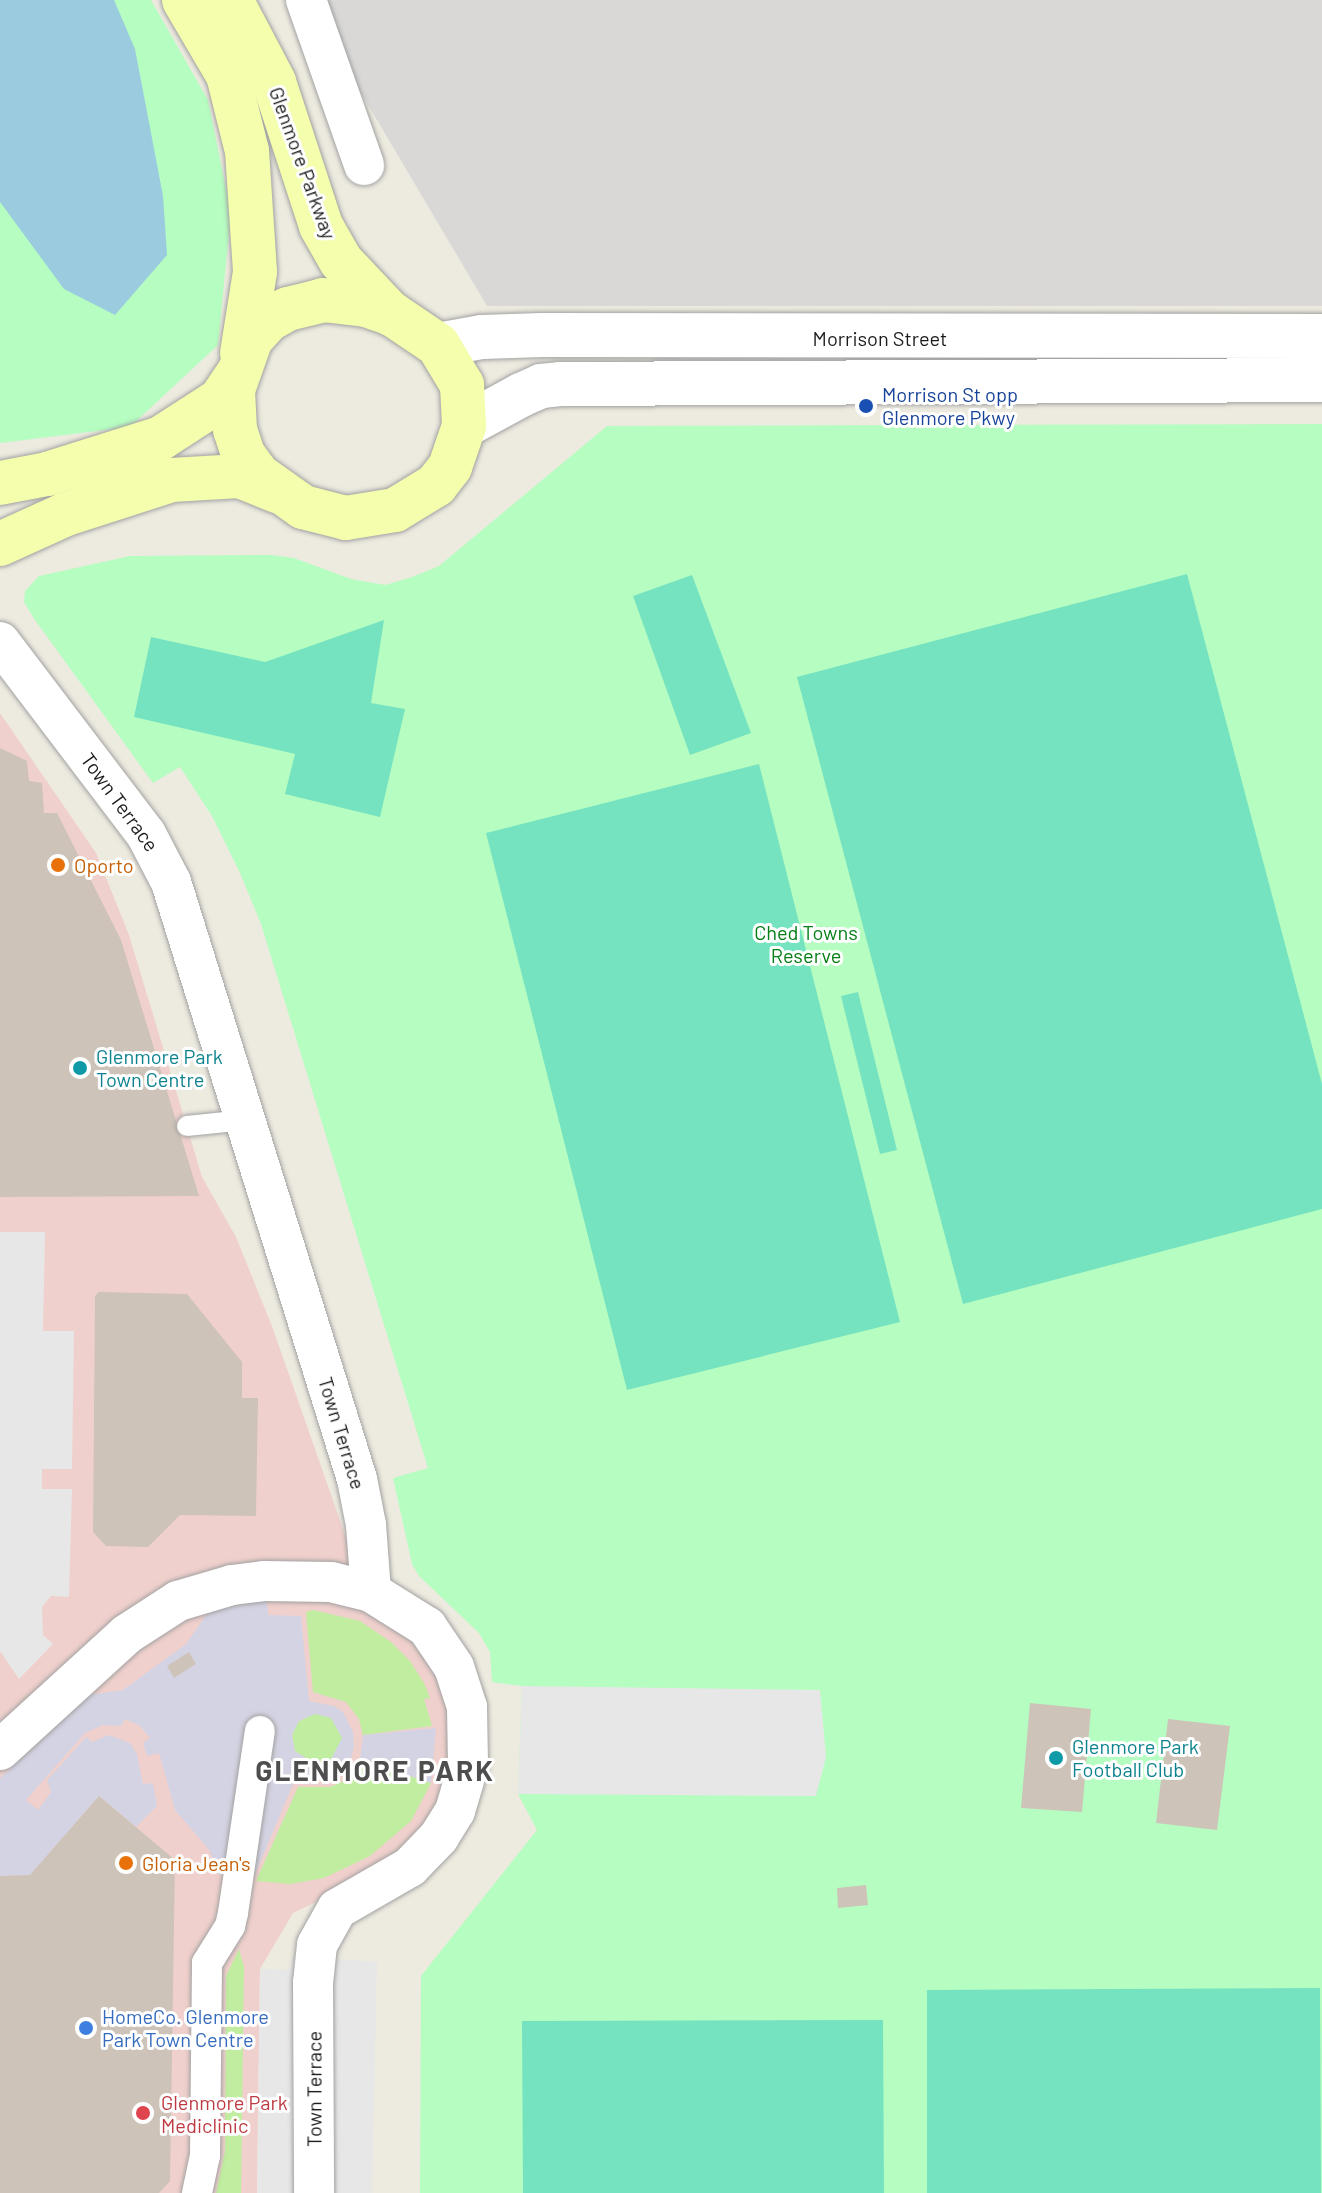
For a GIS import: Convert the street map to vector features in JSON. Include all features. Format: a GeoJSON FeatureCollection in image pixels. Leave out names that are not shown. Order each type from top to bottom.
{"type":"FeatureCollection","features":[{"type":"Feature","properties":{"kind":"main road","name":"Glenmore Parkway"},"geometry":{"type":"LineString","coordinates":[[0,483],[91,462],[161,438],[220,400],[239,368],[255,272],[247,151],[236,99],[220,56],[184,0]]}},
{"type":"Feature","properties":{"kind":"main road","name":"Glenmore Parkway"},"geometry":{"type":"LineString","coordinates":[[231,0],[274,82],[321,226],[341,261],[392,314]]}},
{"type":"Feature","properties":{"kind":"main road"},"geometry":{"type":"LineString","coordinates":[[323,300],[366,305],[392,314],[438,345],[462,385],[464,426],[450,467],[436,485],[395,510],[371,516],[335,516],[303,507],[258,475],[243,454],[235,430],[233,390],[239,368],[251,339],[268,320],[288,309],[323,300]]}},
{"type":"Feature","properties":{"kind":"main road"},"geometry":{"type":"LineString","coordinates":[[0,544],[66,514],[171,480],[240,476],[277,491]]}},
{"type":"Feature","properties":{"kind":"street"},"geometry":{"type":"LineString","coordinates":[[306,0],[364,165]]}},
{"type":"Feature","properties":{"kind":"street","name":"Morrison Street"},"geometry":{"type":"LineString","coordinates":[[438,345],[482,337],[542,335],[1322,336]]}},
{"type":"Feature","properties":{"kind":"street"},"geometry":{"type":"LineString","coordinates":[[464,426],[541,386],[560,384],[1322,380]]}},
{"type":"Feature","properties":{"kind":"street","name":"Town Terrace"},"geometry":{"type":"LineString","coordinates":[[0,642],[158,853],[183,913],[357,1479],[366,1525],[371,1592],[414,1616],[445,1650],[458,1676],[467,1707],[468,1767],[455,1811],[428,1849],[398,1876],[346,1902],[330,1920],[317,1945],[313,1982],[314,2193]]}},
{"type":"Feature","properties":{"kind":"street"},"geometry":{"type":"LineString","coordinates":[[0,1750],[127,1634],[178,1601],[232,1585],[264,1581],[331,1582],[371,1592]]}},
{"type":"Feature","properties":{"kind":"street"},"geometry":{"type":"LineString","coordinates":[[197,2193],[205,2156],[207,1963],[230,1926],[233,1913],[260,1731]]}},
{"type":"Feature","properties":{"kind":"lane"},"geometry":{"type":"LineString","coordinates":[[187,1126],[245,1120]]}},
{"type":"Feature","properties":{"kind":"shaded area"},"geometry":{"type":"Polygon","coordinates":[[[306,0],[1322,0],[1322,306],[487,306],[306,0]]]}},
{"type":"Feature","properties":{"kind":"shaded area","name":"Glenmore Park Town Centre"},"geometry":{"type":"Polygon","coordinates":[[[0,713],[96,853],[129,935],[202,1177],[236,1237],[273,1329],[350,1549],[447,1678],[458,1738],[431,1829],[394,1865],[293,1913],[260,1969],[257,2193],[0,2193],[0,713]]]}},
{"type":"Feature","properties":{"kind":"shaded area"},"geometry":{"type":"Polygon","coordinates":[[[0,1232],[45,1232],[43,1331],[74,1331],[72,1469],[42,1469],[42,1489],[72,1489],[69,1597],[51,1596],[42,1607],[43,1635],[53,1644],[19,1679],[0,1651],[0,1232]]]}},
{"type":"Feature","properties":{"kind":"shaded area"},"geometry":{"type":"Polygon","coordinates":[[[267,1600],[268,1615],[301,1616],[309,1701],[334,1706],[343,1712],[353,1732],[351,1758],[335,1775],[323,1779],[296,1777],[253,1879],[218,1874],[210,1851],[175,1810],[159,1753],[147,1756],[143,1743],[150,1738],[140,1726],[125,1719],[121,1726],[103,1725],[85,1733],[26,1800],[38,1810],[51,1792],[47,1780],[86,1737],[92,1742],[109,1735],[130,1743],[137,1754],[143,1784],[153,1783],[157,1806],[136,1827],[99,1796],[30,1875],[0,1876],[0,1778],[89,1695],[123,1690],[186,1644],[209,1611],[267,1600]],[[315,1714],[299,1721],[292,1735],[295,1751],[316,1764],[331,1759],[342,1738],[331,1718],[315,1714]]]}},
{"type":"Feature","properties":{"kind":"shaded area"},"geometry":{"type":"Polygon","coordinates":[[[522,1686],[820,1690],[826,1757],[816,1796],[518,1794],[522,1686]]]}},
{"type":"Feature","properties":{"kind":"shaded area"},"geometry":{"type":"Polygon","coordinates":[[[436,1728],[431,1783],[360,1759],[363,1735],[436,1728]]]}},
{"type":"Feature","properties":{"kind":"shaded area"},"geometry":{"type":"Polygon","coordinates":[[[293,1956],[377,1962],[372,2193],[257,2193],[260,1969],[290,1970],[293,1956]]]}},
{"type":"Feature","properties":{"kind":"green space"},"geometry":{"type":"Polygon","coordinates":[[[0,0],[151,0],[208,100],[231,213],[218,345],[130,427],[0,443],[0,0]]]}},
{"type":"Feature","properties":{"kind":"green space","name":"Ched Towns Reserve"},"geometry":{"type":"Polygon","coordinates":[[[1322,424],[1322,2193],[420,2193],[421,1976],[537,1830],[518,1794],[522,1686],[492,1682],[490,1652],[479,1633],[419,1576],[412,1564],[393,1478],[428,1468],[261,924],[240,873],[212,816],[180,767],[153,783],[35,620],[24,602],[25,591],[39,576],[130,556],[271,555],[294,558],[351,579],[385,585],[439,566],[607,426],[1322,424]]]}},
{"type":"Feature","properties":{"kind":"green space"},"geometry":{"type":"Polygon","coordinates":[[[1187,574],[1322,1084],[1322,1209],[963,1304],[797,677],[1187,574]]]}},
{"type":"Feature","properties":{"kind":"green space"},"geometry":{"type":"Polygon","coordinates":[[[692,575],[751,733],[690,755],[633,596],[692,575]]]}},
{"type":"Feature","properties":{"kind":"green space"},"geometry":{"type":"Polygon","coordinates":[[[384,620],[371,703],[405,709],[380,817],[285,794],[295,754],[134,717],[151,637],[265,662],[384,620]]]}},
{"type":"Feature","properties":{"kind":"green space"},"geometry":{"type":"Polygon","coordinates":[[[759,764],[900,1322],[627,1390],[486,833],[759,764]]]}},
{"type":"Feature","properties":{"kind":"green space"},"geometry":{"type":"Polygon","coordinates":[[[858,992],[897,1150],[880,1154],[841,996],[858,992]]]}},
{"type":"Feature","properties":{"kind":"green space"},"geometry":{"type":"Polygon","coordinates":[[[313,1610],[360,1621],[391,1642],[410,1661],[424,1683],[430,1698],[424,1699],[432,1726],[363,1735],[359,1719],[346,1702],[313,1692],[306,1612],[313,1610]]]}},
{"type":"Feature","properties":{"kind":"green space"},"geometry":{"type":"Polygon","coordinates":[[[317,1714],[335,1721],[342,1739],[335,1757],[317,1764],[299,1757],[292,1739],[299,1721],[317,1714]]]}},
{"type":"Feature","properties":{"kind":"green space"},"geometry":{"type":"Polygon","coordinates":[[[360,1759],[431,1783],[411,1821],[370,1856],[324,1878],[290,1884],[256,1881],[298,1787],[330,1787],[344,1781],[360,1759]]]}},
{"type":"Feature","properties":{"kind":"green space"},"geometry":{"type":"Polygon","coordinates":[[[239,1949],[244,1967],[241,2193],[216,2193],[225,2151],[226,1976],[239,1949]]]}},
{"type":"Feature","properties":{"kind":"green space"},"geometry":{"type":"Polygon","coordinates":[[[1320,1988],[1321,2193],[927,2193],[927,1990],[1320,1988]]]}},
{"type":"Feature","properties":{"kind":"green space"},"geometry":{"type":"Polygon","coordinates":[[[883,2020],[884,2193],[523,2193],[522,2021],[883,2020]]]}},
{"type":"Feature","properties":{"kind":"water"},"geometry":{"type":"Polygon","coordinates":[[[0,0],[114,0],[135,49],[163,196],[167,255],[115,315],[64,289],[0,202],[0,0]]]}},
{"type":"Feature","properties":{"kind":"building","name":"Glenmore Park Town Centre"},"geometry":{"type":"Polygon","coordinates":[[[0,748],[27,761],[29,781],[42,783],[44,813],[57,813],[121,940],[199,1196],[0,1197],[0,748]]]}},
{"type":"Feature","properties":{"kind":"building"},"geometry":{"type":"Polygon","coordinates":[[[99,1292],[187,1294],[242,1362],[242,1398],[258,1398],[256,1516],[180,1515],[148,1547],[106,1546],[93,1532],[95,1296],[99,1292]]]}},
{"type":"Feature","properties":{"kind":"building"},"geometry":{"type":"Polygon","coordinates":[[[189,1652],[196,1664],[174,1678],[167,1666],[189,1652]]]}},
{"type":"Feature","properties":{"kind":"building","name":"Glenmore Park Football Club"},"geometry":{"type":"Polygon","coordinates":[[[1030,1703],[1091,1709],[1082,1812],[1021,1808],[1030,1703]]]}},
{"type":"Feature","properties":{"kind":"building"},"geometry":{"type":"Polygon","coordinates":[[[1168,1719],[1230,1726],[1217,1830],[1156,1823],[1168,1719]]]}},
{"type":"Feature","properties":{"kind":"building","name":"HomeCo. Glenmore Park Town Centre"},"geometry":{"type":"Polygon","coordinates":[[[99,1796],[175,1860],[170,2181],[159,2193],[0,2193],[0,1876],[30,1875],[99,1796]]]}},
{"type":"Feature","properties":{"kind":"building"},"geometry":{"type":"Polygon","coordinates":[[[866,1885],[868,1905],[838,1908],[837,1888],[866,1885]]]}},
{"type":"Feature","properties":{"kind":"place","name":"Morrison St opp Glenmore Pkwy"},"geometry":{"type":"Point","coordinates":[866,406]}},
{"type":"Feature","properties":{"kind":"place","name":"Oporto"},"geometry":{"type":"Point","coordinates":[58,865]}},
{"type":"Feature","properties":{"kind":"place","name":"Glenmore Park Town Centre"},"geometry":{"type":"Point","coordinates":[80,1068]}},
{"type":"Feature","properties":{"kind":"place","name":"Glenmore Park Football Club"},"geometry":{"type":"Point","coordinates":[1056,1758]}},
{"type":"Feature","properties":{"kind":"place","name":"Gloria Jean's"},"geometry":{"type":"Point","coordinates":[126,1863]}},
{"type":"Feature","properties":{"kind":"place","name":"HomeCo. Glenmore Park Town Centre"},"geometry":{"type":"Point","coordinates":[86,2028]}},
{"type":"Feature","properties":{"kind":"place","name":"Glenmore Park Mediclinic"},"geometry":{"type":"Point","coordinates":[143,2113]}},
{"type":"Feature","properties":{"kind":"district","name":"GLENMORE PARK"},"geometry":{"type":"Point","coordinates":[375,1770]}}]}
